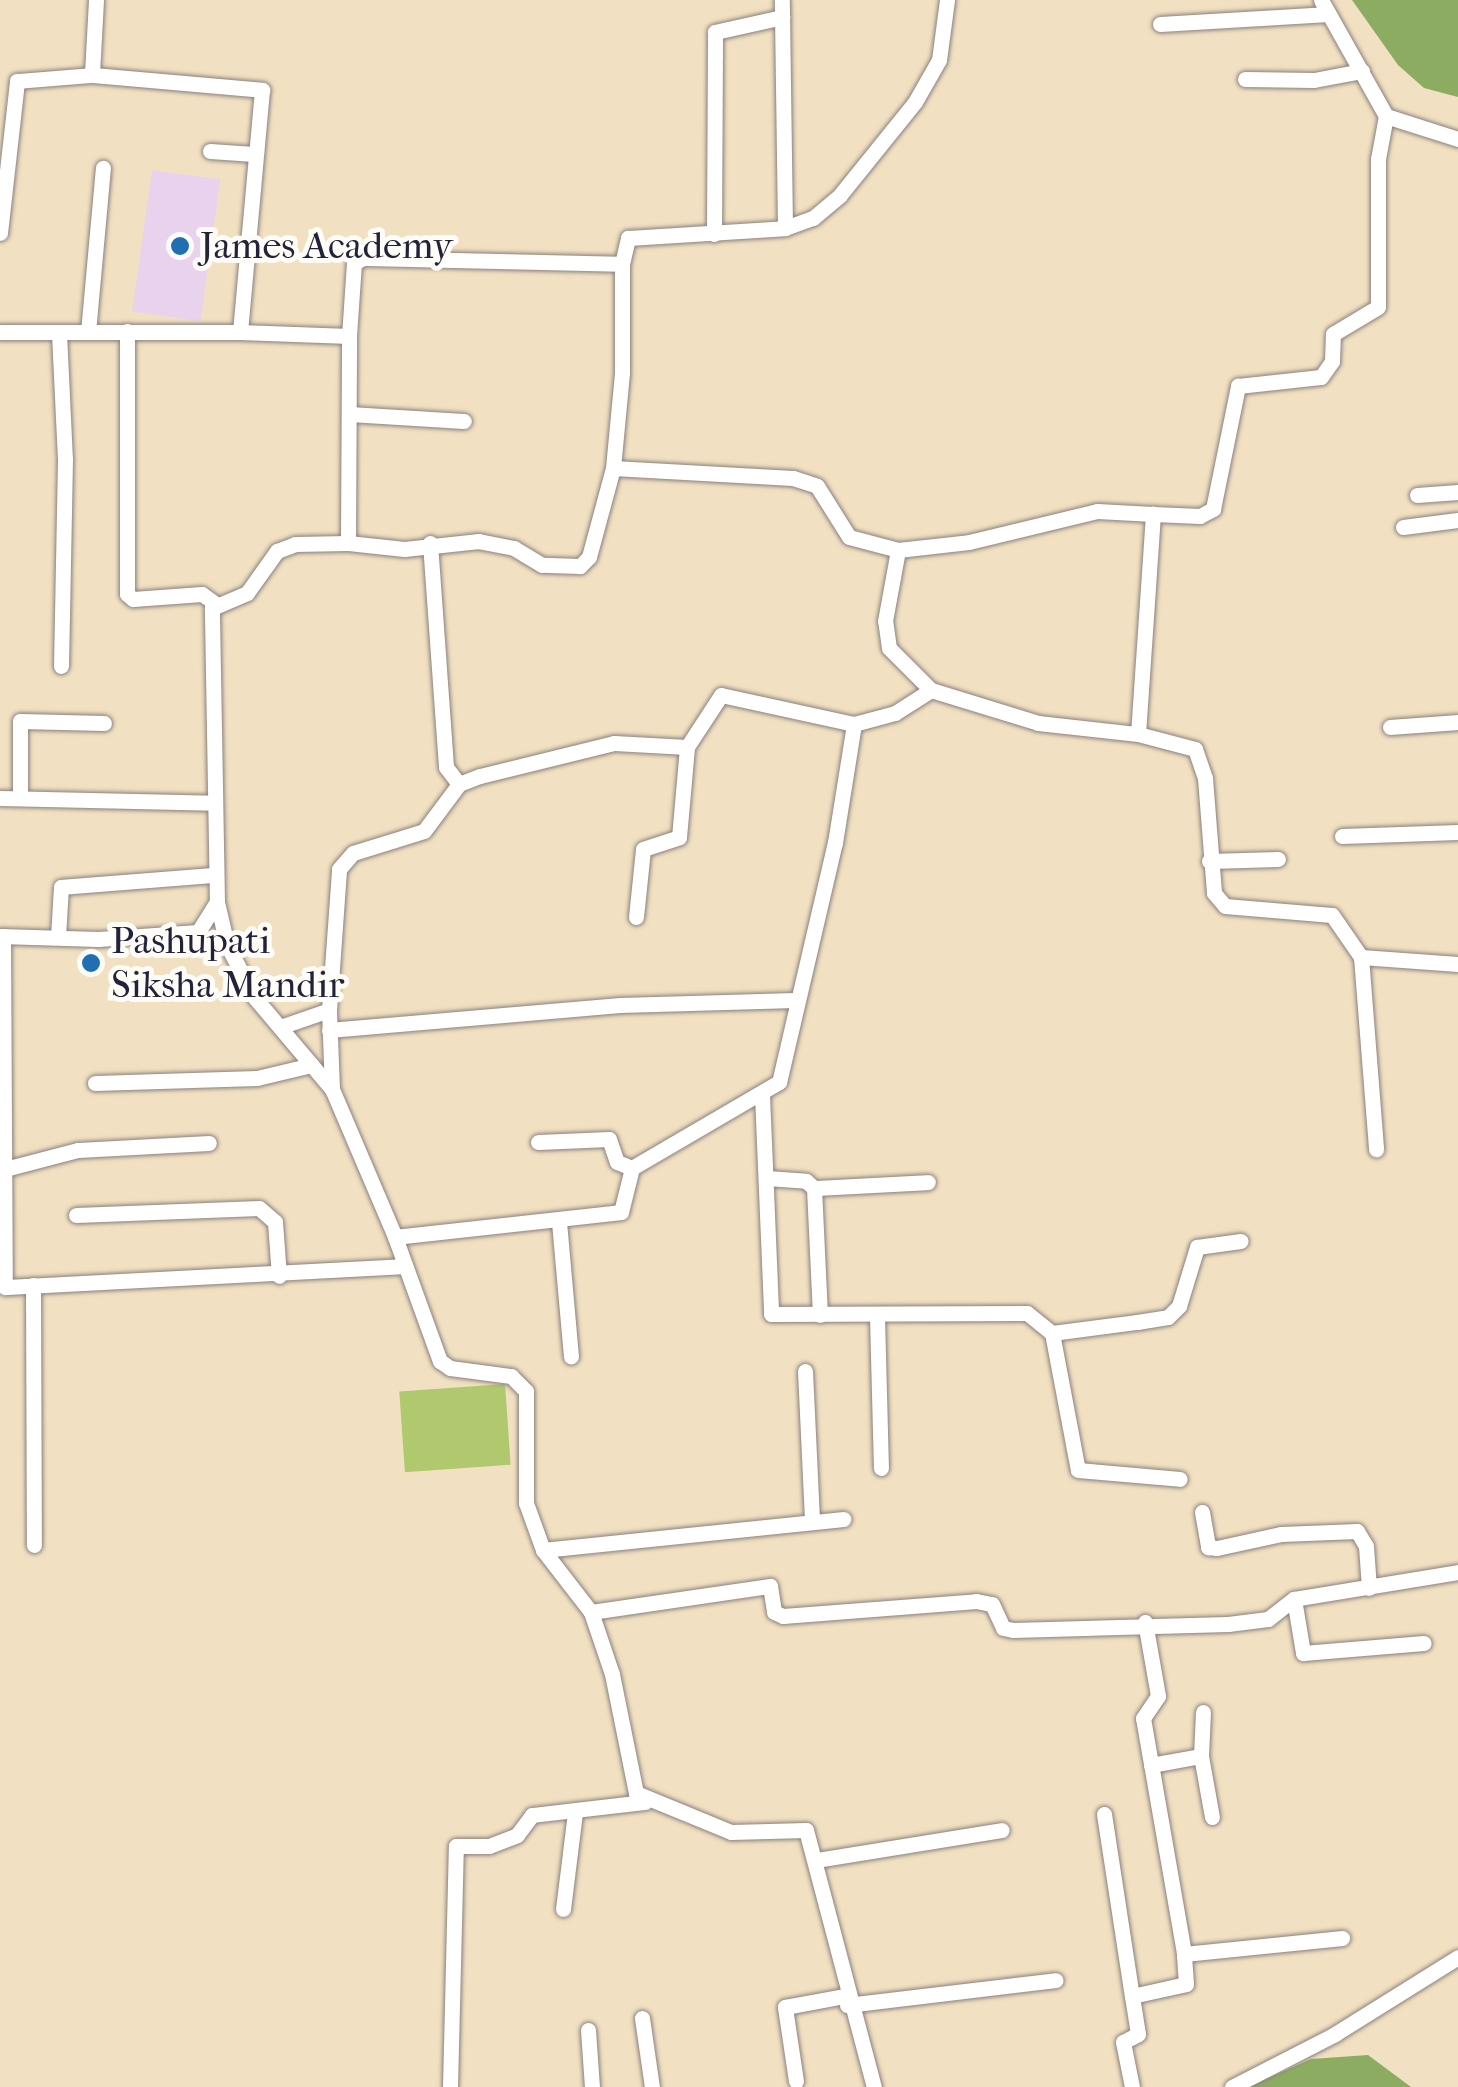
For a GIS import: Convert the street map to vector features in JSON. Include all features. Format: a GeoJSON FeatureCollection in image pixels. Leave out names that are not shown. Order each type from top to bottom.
{"type":"FeatureCollection","features":[{"type":"Feature","properties":{"kind":"street"},"geometry":{"type":"LineString","coordinates":[[92,75],[96,0]]}},
{"type":"Feature","properties":{"kind":"street"},"geometry":{"type":"LineString","coordinates":[[216,604],[247,593],[278,551],[295,544],[348,543],[386,549],[479,541],[514,548],[542,565],[580,566],[589,557],[612,468],[622,373],[622,264],[628,238],[786,228],[813,218],[840,195],[914,102],[939,60],[948,0]]}},
{"type":"Feature","properties":{"kind":"street"},"geometry":{"type":"LineString","coordinates":[[612,468],[793,478],[816,486],[849,538],[898,550],[969,542],[1097,511],[1200,516],[1213,509],[1238,386],[1321,376],[1332,360],[1332,334],[1378,307],[1378,159],[1386,116],[1325,7],[1160,24]]}},
{"type":"Feature","properties":{"kind":"street"},"geometry":{"type":"LineString","coordinates":[[714,234],[715,32],[782,9],[786,228]]}},
{"type":"Feature","properties":{"kind":"street"},"geometry":{"type":"LineString","coordinates":[[1245,79],[1314,80],[1362,71]]}},
{"type":"Feature","properties":{"kind":"street"},"geometry":{"type":"LineString","coordinates":[[0,233],[7,114],[21,77],[92,75],[259,88],[240,332]]}},
{"type":"Feature","properties":{"kind":"street"},"geometry":{"type":"LineString","coordinates":[[1386,116],[1458,138]]}},
{"type":"Feature","properties":{"kind":"street"},"geometry":{"type":"LineString","coordinates":[[210,151],[254,154]]}},
{"type":"Feature","properties":{"kind":"street"},"geometry":{"type":"LineString","coordinates":[[88,332],[103,168]]}},
{"type":"Feature","properties":{"kind":"street"},"geometry":{"type":"LineString","coordinates":[[348,543],[349,336],[354,263],[364,258],[622,264]]}},
{"type":"Feature","properties":{"kind":"street"},"geometry":{"type":"LineString","coordinates":[[127,331],[127,594],[133,599],[202,594],[216,604]]}},
{"type":"Feature","properties":{"kind":"street"},"geometry":{"type":"LineString","coordinates":[[0,332],[349,336]]}},
{"type":"Feature","properties":{"kind":"street"},"geometry":{"type":"LineString","coordinates":[[59,333],[65,460],[61,666]]}},
{"type":"Feature","properties":{"kind":"street"},"geometry":{"type":"LineString","coordinates":[[349,414],[464,420]]}},
{"type":"Feature","properties":{"kind":"street"},"geometry":{"type":"LineString","coordinates":[[1416,496],[1458,492]]}},
{"type":"Feature","properties":{"kind":"street"},"geometry":{"type":"LineString","coordinates":[[1138,734],[1153,514]]}},
{"type":"Feature","properties":{"kind":"street"},"geometry":{"type":"LineString","coordinates":[[1403,528],[1458,520]]}},
{"type":"Feature","properties":{"kind":"street"},"geometry":{"type":"LineString","coordinates":[[430,544],[446,767],[458,784]]}},
{"type":"Feature","properties":{"kind":"street"},"geometry":{"type":"LineString","coordinates":[[898,550],[884,620],[888,648],[930,690],[1038,723],[1138,734],[1194,749],[1205,778],[1214,893],[1225,906],[1332,915],[1360,956],[1376,1149]]}},
{"type":"Feature","properties":{"kind":"street"},"geometry":{"type":"LineString","coordinates":[[216,604],[215,875],[227,945],[280,1027],[332,1089],[395,1237],[402,1266],[440,1361],[511,1376],[526,1390],[526,1502],[543,1550],[591,1612],[612,1674],[636,1793],[646,1802],[731,1832],[806,1830],[817,1860],[846,2000],[874,2087]]}},
{"type":"Feature","properties":{"kind":"street"},"geometry":{"type":"LineString","coordinates":[[636,917],[644,849],[679,837],[688,747],[722,695],[854,724],[896,713],[930,690]]}},
{"type":"Feature","properties":{"kind":"street"},"geometry":{"type":"LineString","coordinates":[[20,797],[20,721],[104,723]]}},
{"type":"Feature","properties":{"kind":"street"},"geometry":{"type":"LineString","coordinates":[[1390,727],[1458,722]]}},
{"type":"Feature","properties":{"kind":"street"},"geometry":{"type":"LineString","coordinates":[[395,1237],[559,1222],[621,1212],[632,1168],[762,1096],[778,1082],[790,1051],[795,1000],[835,842],[854,724]]}},
{"type":"Feature","properties":{"kind":"street"},"geometry":{"type":"LineString","coordinates":[[332,1089],[329,1010],[339,869],[354,854],[424,831],[458,784],[614,744],[688,747]]}},
{"type":"Feature","properties":{"kind":"street"},"geometry":{"type":"LineString","coordinates":[[0,798],[214,803]]}},
{"type":"Feature","properties":{"kind":"street"},"geometry":{"type":"LineString","coordinates":[[1342,836],[1458,832]]}},
{"type":"Feature","properties":{"kind":"street"},"geometry":{"type":"LineString","coordinates":[[1209,861],[1278,859]]}},
{"type":"Feature","properties":{"kind":"street"},"geometry":{"type":"LineString","coordinates":[[58,937],[60,886],[215,875]]}},
{"type":"Feature","properties":{"kind":"street"},"geometry":{"type":"LineString","coordinates":[[198,932],[217,902]]}},
{"type":"Feature","properties":{"kind":"street"},"geometry":{"type":"LineString","coordinates":[[227,945],[198,932],[2,936],[2,1287],[279,1276],[402,1266]]}},
{"type":"Feature","properties":{"kind":"street"},"geometry":{"type":"LineString","coordinates":[[1360,956],[1458,964]]}},
{"type":"Feature","properties":{"kind":"street"},"geometry":{"type":"LineString","coordinates":[[330,1030],[620,1005],[795,1000]]}},
{"type":"Feature","properties":{"kind":"street"},"geometry":{"type":"LineString","coordinates":[[280,1027],[329,1010]]}},
{"type":"Feature","properties":{"kind":"street"},"geometry":{"type":"LineString","coordinates":[[95,1083],[257,1078],[311,1065]]}},
{"type":"Feature","properties":{"kind":"street"},"geometry":{"type":"LineString","coordinates":[[762,1096],[771,1314],[877,1317],[1027,1313],[1052,1333],[1078,1470],[1180,1479]]}},
{"type":"Feature","properties":{"kind":"street"},"geometry":{"type":"LineString","coordinates":[[538,1142],[610,1140],[617,1162],[632,1168]]}},
{"type":"Feature","properties":{"kind":"street"},"geometry":{"type":"LineString","coordinates":[[4,1169],[78,1150],[209,1144]]}},
{"type":"Feature","properties":{"kind":"street"},"geometry":{"type":"LineString","coordinates":[[767,1178],[806,1181],[814,1188],[928,1182]]}},
{"type":"Feature","properties":{"kind":"street"},"geometry":{"type":"LineString","coordinates":[[814,1188],[820,1314]]}},
{"type":"Feature","properties":{"kind":"street"},"geometry":{"type":"LineString","coordinates":[[76,1214],[259,1208],[275,1222],[279,1276]]}},
{"type":"Feature","properties":{"kind":"street"},"geometry":{"type":"LineString","coordinates":[[559,1222],[571,1356]]}},
{"type":"Feature","properties":{"kind":"street"},"geometry":{"type":"LineString","coordinates":[[1052,1333],[1168,1316],[1192,1282],[1193,1250],[1241,1241]]}},
{"type":"Feature","properties":{"kind":"street"},"geometry":{"type":"LineString","coordinates":[[34,1285],[34,1544]]}},
{"type":"Feature","properties":{"kind":"street"},"geometry":{"type":"LineString","coordinates":[[877,1317],[881,1468]]}},
{"type":"Feature","properties":{"kind":"street"},"geometry":{"type":"LineString","coordinates":[[805,1371],[812,1521]]}},
{"type":"Feature","properties":{"kind":"street"},"geometry":{"type":"LineString","coordinates":[[1202,1512],[1208,1547],[1216,1548],[1281,1534],[1358,1531],[1366,1546],[1369,1588]]}},
{"type":"Feature","properties":{"kind":"street"},"geometry":{"type":"LineString","coordinates":[[543,1550],[843,1519]]}},
{"type":"Feature","properties":{"kind":"street"},"geometry":{"type":"LineString","coordinates":[[591,1612],[770,1586],[774,1612],[783,1616],[976,1600],[992,1604],[1003,1628],[1013,1630],[1268,1619],[1294,1599],[1458,1572]]}},
{"type":"Feature","properties":{"kind":"street"},"geometry":{"type":"LineString","coordinates":[[1294,1599],[1303,1653],[1424,1643]]}},
{"type":"Feature","properties":{"kind":"street"},"geometry":{"type":"LineString","coordinates":[[1132,1996],[1186,1984],[1143,1718],[1158,1696],[1145,1622]]}},
{"type":"Feature","properties":{"kind":"street"},"geometry":{"type":"LineString","coordinates":[[1203,1712],[1201,1756],[1212,1817]]}},
{"type":"Feature","properties":{"kind":"street"},"geometry":{"type":"LineString","coordinates":[[1151,1765],[1201,1756]]}},
{"type":"Feature","properties":{"kind":"street"},"geometry":{"type":"LineString","coordinates":[[450,2087],[456,1846],[489,1846],[517,1835],[532,1815],[646,1802]]}},
{"type":"Feature","properties":{"kind":"street"},"geometry":{"type":"LineString","coordinates":[[564,1910],[575,1812]]}},
{"type":"Feature","properties":{"kind":"street"},"geometry":{"type":"LineString","coordinates":[[1104,1814],[1138,2034],[1123,2042],[1132,2087]]}},
{"type":"Feature","properties":{"kind":"street"},"geometry":{"type":"LineString","coordinates":[[817,1860],[1002,1830]]}},
{"type":"Feature","properties":{"kind":"street"},"geometry":{"type":"LineString","coordinates":[[1184,1954],[1342,1938]]}},
{"type":"Feature","properties":{"kind":"street"},"geometry":{"type":"LineString","coordinates":[[1232,2087],[1335,2034],[1458,1957]]}},
{"type":"Feature","properties":{"kind":"street"},"geometry":{"type":"LineString","coordinates":[[796,2081],[785,2007],[1056,1980]]}},
{"type":"Feature","properties":{"kind":"street"},"geometry":{"type":"LineString","coordinates":[[642,2018],[652,2087]]}},
{"type":"Feature","properties":{"kind":"street"},"geometry":{"type":"LineString","coordinates":[[588,2030],[592,2087]]}},
{"type":"Feature","properties":{"kind":"shaded area","name":"James Academy"},"geometry":{"type":"Polygon","coordinates":[[[152,170],[220,180],[200,321],[132,312],[152,170]]]}},
{"type":"Feature","properties":{"kind":"green space"},"geometry":{"type":"Polygon","coordinates":[[[1352,0],[1458,0],[1458,97],[1424,88],[1398,65],[1352,0]]]}},
{"type":"Feature","properties":{"kind":"green space"},"geometry":{"type":"Polygon","coordinates":[[[505,1384],[511,1465],[405,1472],[399,1391],[505,1384]]]}},
{"type":"Feature","properties":{"kind":"green space"},"geometry":{"type":"Polygon","coordinates":[[[1368,2055],[1411,2087],[1248,2087],[1311,2059],[1368,2055]]]}},
{"type":"Feature","properties":{"kind":"place","name":"James Academy"},"geometry":{"type":"Point","coordinates":[180,246]}},
{"type":"Feature","properties":{"kind":"place","name":"Pashupati Siksha Mandir"},"geometry":{"type":"Point","coordinates":[91,963]}}]}
